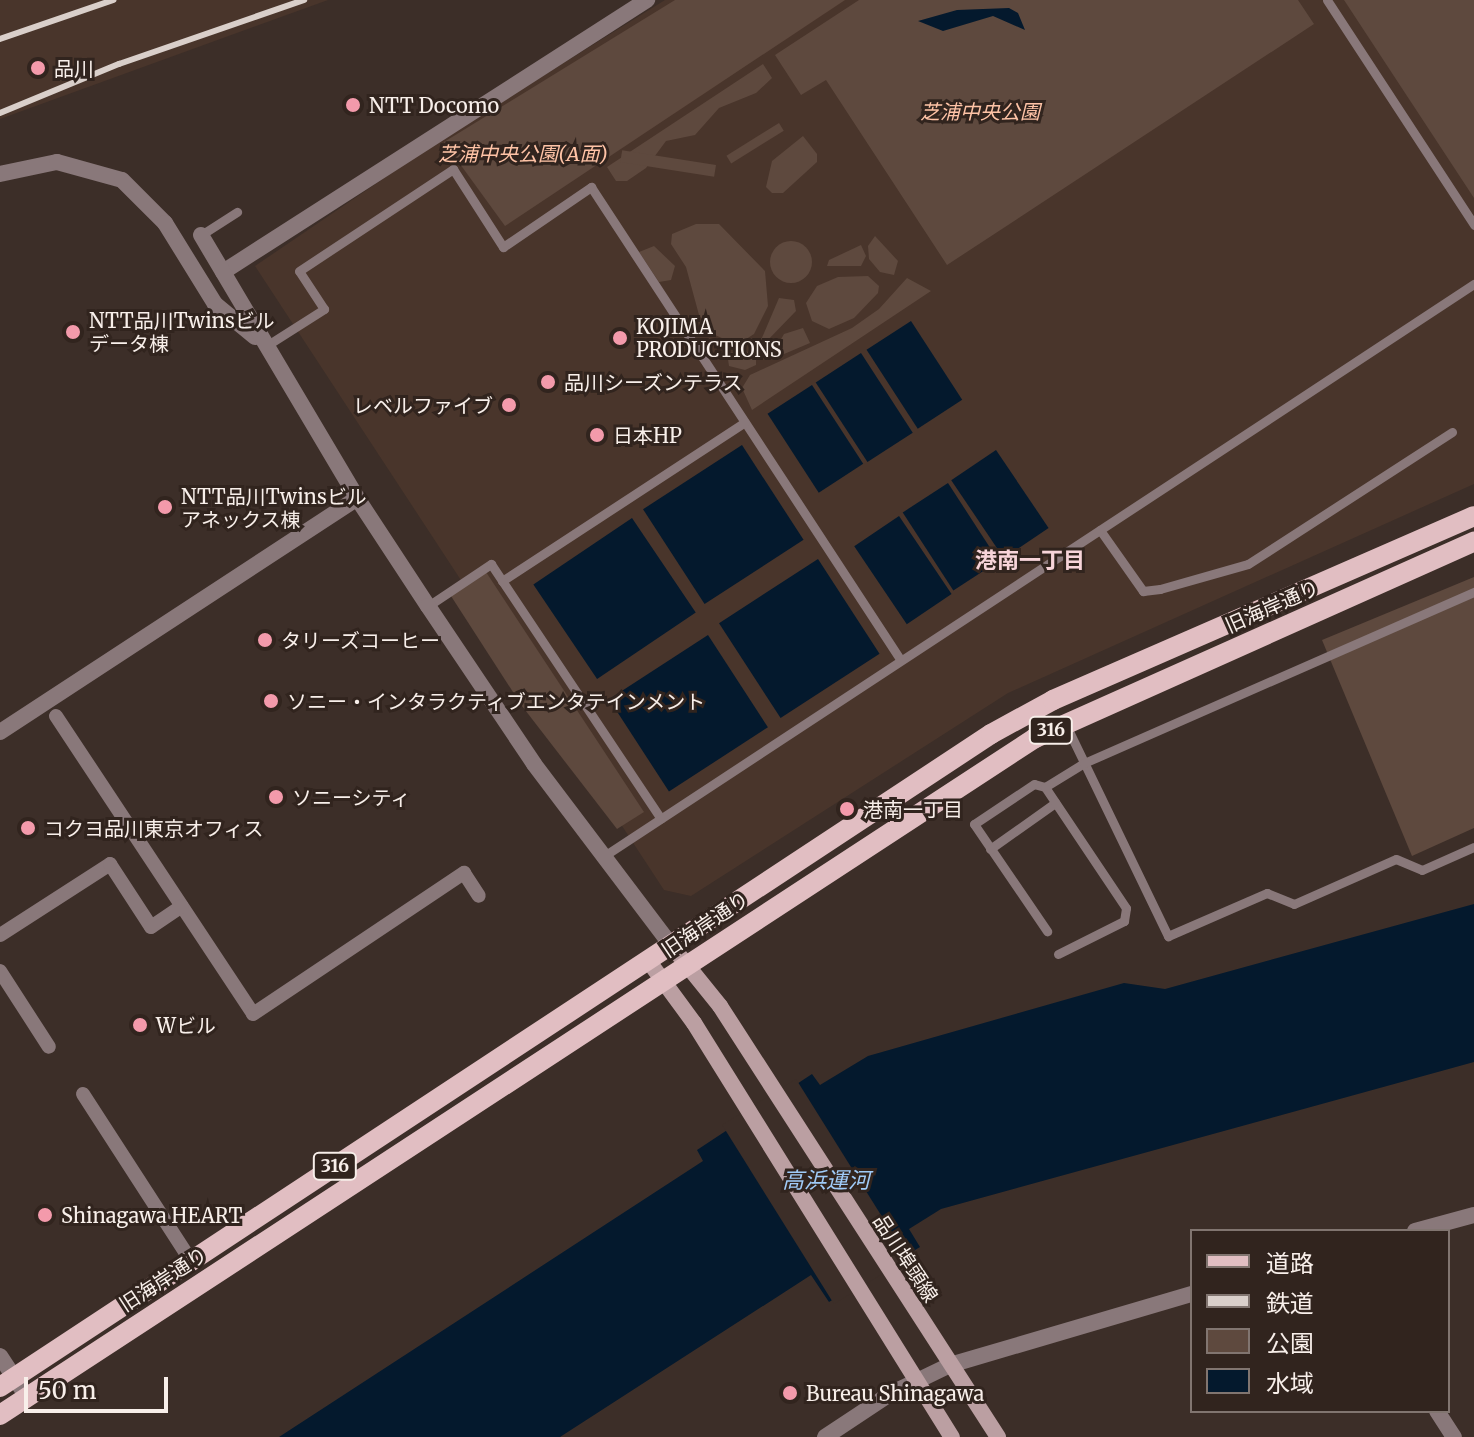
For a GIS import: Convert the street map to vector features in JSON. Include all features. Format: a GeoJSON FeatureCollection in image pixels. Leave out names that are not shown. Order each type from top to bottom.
{"type":"FeatureCollection","features":[{"type":"Feature","properties":{"kind":"main road","name":"旧海岸通り"},"geometry":{"type":"LineString","coordinates":[[7,1382],[1024,714],[1474,516]]}},
{"type":"Feature","properties":{"kind":"main road","name":"旧海岸通り"},"geometry":{"type":"LineString","coordinates":[[2,1409],[27,1397],[937,798],[1065,723],[1474,542]]}},
{"type":"Feature","properties":{"kind":"main road","name":"品川埠頭線"},"geometry":{"type":"LineString","coordinates":[[670,944],[777,1095],[998,1437]]}},
{"type":"Feature","properties":{"kind":"main road"},"geometry":{"type":"LineString","coordinates":[[647,959],[749,1112],[952,1437]]}},
{"type":"Feature","properties":{"kind":"street"},"geometry":{"type":"LineString","coordinates":[[223,272],[647,0]]}},
{"type":"Feature","properties":{"kind":"street"},"geometry":{"type":"LineString","coordinates":[[0,174],[57,162],[122,180],[165,223],[215,304],[266,346]]}},
{"type":"Feature","properties":{"kind":"street"},"geometry":{"type":"LineString","coordinates":[[201,235],[357,498],[428,606],[601,858],[670,944]]}},
{"type":"Feature","properties":{"kind":"street"},"geometry":{"type":"LineString","coordinates":[[0,732],[357,498]]}},
{"type":"Feature","properties":{"kind":"street"},"geometry":{"type":"LineString","coordinates":[[56,716],[253,1014],[464,873],[479,896]]}},
{"type":"Feature","properties":{"kind":"street"},"geometry":{"type":"LineString","coordinates":[[0,935],[110,864],[151,927],[182,906]]}},
{"type":"Feature","properties":{"kind":"street"},"geometry":{"type":"LineString","coordinates":[[0,971],[49,1047]]}},
{"type":"Feature","properties":{"kind":"street"},"geometry":{"type":"LineString","coordinates":[[83,1094],[191,1261]]}},
{"type":"Feature","properties":{"kind":"street"},"geometry":{"type":"LineString","coordinates":[[1422,1229],[1474,1215]]}},
{"type":"Feature","properties":{"kind":"street"},"geometry":{"type":"LineString","coordinates":[[825,1437],[916,1380],[950,1365],[1190,1295]]}},
{"type":"Feature","properties":{"kind":"street"},"geometry":{"type":"LineString","coordinates":[[0,1356],[7,1382],[27,1397]]}},
{"type":"Feature","properties":{"kind":"street"},"geometry":{"type":"LineString","coordinates":[[1438,1413],[1454,1437]]}},
{"type":"Feature","properties":{"kind":"lane"},"geometry":{"type":"LineString","coordinates":[[1327,0],[1474,225]]}},
{"type":"Feature","properties":{"kind":"lane"},"geometry":{"type":"LineString","coordinates":[[266,346],[324,309],[299,271],[453,169],[503,247],[591,187],[900,659]]}},
{"type":"Feature","properties":{"kind":"lane"},"geometry":{"type":"LineString","coordinates":[[201,235],[237,212]]}},
{"type":"Feature","properties":{"kind":"lane"},"geometry":{"type":"LineString","coordinates":[[601,858],[1474,284]]}},
{"type":"Feature","properties":{"kind":"lane"},"geometry":{"type":"LineString","coordinates":[[502,581],[745,422]]}},
{"type":"Feature","properties":{"kind":"lane"},"geometry":{"type":"LineString","coordinates":[[1100,530],[1143,591],[1160,589],[1248,564],[1452,432]]}},
{"type":"Feature","properties":{"kind":"lane"},"geometry":{"type":"LineString","coordinates":[[428,606],[486,564],[502,581],[661,819]]}},
{"type":"Feature","properties":{"kind":"lane"},"geometry":{"type":"LineString","coordinates":[[1045,787],[1084,763],[1474,592]]}},
{"type":"Feature","properties":{"kind":"lane"},"geometry":{"type":"LineString","coordinates":[[1065,723],[1168,936],[1267,893],[1294,904],[1396,859],[1422,870],[1474,847]]}},
{"type":"Feature","properties":{"kind":"lane"},"geometry":{"type":"LineString","coordinates":[[1047,931],[974,824],[1034,784],[1045,787],[1126,908],[1124,921],[1058,954]]}},
{"type":"Feature","properties":{"kind":"lane"},"geometry":{"type":"LineString","coordinates":[[990,849],[1055,803]]}},
{"type":"Feature","properties":{"kind":"shaded area"},"geometry":{"type":"Polygon","coordinates":[[[0,0],[328,0],[0,119],[0,0]]]}},
{"type":"Feature","properties":{"kind":"shaded area"},"geometry":{"type":"Polygon","coordinates":[[[665,0],[1474,0],[1474,484],[1008,693],[691,896],[664,890],[255,266],[446,136],[665,0]]]}},
{"type":"Feature","properties":{"kind":"green space","name":"芝浦中央公園(A面)"},"geometry":{"type":"Polygon","coordinates":[[[675,0],[845,0],[505,226],[444,142],[675,0]]]}},
{"type":"Feature","properties":{"kind":"green space","name":"芝浦中央公園"},"geometry":{"type":"Polygon","coordinates":[[[859,0],[1298,0],[1314,24],[947,265],[826,80],[801,95],[775,55],[859,0]]]}},
{"type":"Feature","properties":{"kind":"green space"},"geometry":{"type":"Polygon","coordinates":[[[1344,0],[1474,0],[1474,198],[1344,0]]]}},
{"type":"Feature","properties":{"kind":"green space"},"geometry":{"type":"Polygon","coordinates":[[[763,64],[772,78],[756,93],[719,108],[695,135],[666,141],[646,168],[627,181],[616,181],[607,167],[763,64]]]}},
{"type":"Feature","properties":{"kind":"green space"},"geometry":{"type":"Polygon","coordinates":[[[779,123],[784,131],[731,163],[726,156],[779,123]]]}},
{"type":"Feature","properties":{"kind":"green space"},"geometry":{"type":"Polygon","coordinates":[[[803,136],[817,154],[817,162],[783,193],[772,193],[766,187],[772,161],[803,136]]]}},
{"type":"Feature","properties":{"kind":"green space"},"geometry":{"type":"Polygon","coordinates":[[[622,150],[716,165],[714,177],[620,162],[622,150]]]}},
{"type":"Feature","properties":{"kind":"green space"},"geometry":{"type":"Polygon","coordinates":[[[696,224],[719,224],[765,271],[768,306],[754,334],[737,345],[713,334],[699,315],[686,267],[671,244],[672,234],[696,224]]]}},
{"type":"Feature","properties":{"kind":"green space"},"geometry":{"type":"Polygon","coordinates":[[[875,236],[898,261],[894,275],[880,272],[869,259],[868,246],[875,236]]]}},
{"type":"Feature","properties":{"kind":"green space"},"geometry":{"type":"Polygon","coordinates":[[[791,241],[806,247],[812,262],[806,277],[791,283],[776,277],[770,262],[776,247],[791,241]]]}},
{"type":"Feature","properties":{"kind":"green space"},"geometry":{"type":"Polygon","coordinates":[[[861,245],[866,256],[861,266],[827,266],[829,260],[861,245]]]}},
{"type":"Feature","properties":{"kind":"green space"},"geometry":{"type":"Polygon","coordinates":[[[654,246],[675,266],[671,280],[659,282],[639,252],[654,246]]]}},
{"type":"Feature","properties":{"kind":"green space"},"geometry":{"type":"Polygon","coordinates":[[[868,276],[879,286],[878,293],[854,318],[829,329],[812,321],[806,303],[817,286],[838,277],[868,276]]]}},
{"type":"Feature","properties":{"kind":"green space"},"geometry":{"type":"Polygon","coordinates":[[[907,278],[931,291],[752,410],[742,388],[750,375],[852,328],[879,309],[907,278]]]}},
{"type":"Feature","properties":{"kind":"green space"},"geometry":{"type":"Polygon","coordinates":[[[779,298],[794,300],[796,311],[764,344],[761,340],[779,298]]]}},
{"type":"Feature","properties":{"kind":"green space"},"geometry":{"type":"Polygon","coordinates":[[[803,328],[810,343],[777,357],[772,355],[784,334],[803,328]]]}},
{"type":"Feature","properties":{"kind":"green space"},"geometry":{"type":"Polygon","coordinates":[[[744,350],[756,356],[756,365],[745,370],[729,366],[727,353],[744,350]]]}},
{"type":"Feature","properties":{"kind":"green space"},"geometry":{"type":"Polygon","coordinates":[[[486,572],[644,812],[617,829],[522,706],[451,596],[486,572]]]}},
{"type":"Feature","properties":{"kind":"green space"},"geometry":{"type":"Polygon","coordinates":[[[1474,577],[1474,828],[1412,856],[1322,640],[1474,577]]]}},
{"type":"Feature","properties":{"kind":"water"},"geometry":{"type":"Polygon","coordinates":[[[1009,8],[1018,13],[1025,30],[993,16],[943,31],[918,21],[957,10],[1009,8]]]}},
{"type":"Feature","properties":{"kind":"water"},"geometry":{"type":"Polygon","coordinates":[[[911,321],[962,400],[918,429],[867,350],[911,321]]]}},
{"type":"Feature","properties":{"kind":"water"},"geometry":{"type":"Polygon","coordinates":[[[861,353],[913,433],[867,462],[816,382],[861,353]]]}},
{"type":"Feature","properties":{"kind":"water"},"geometry":{"type":"Polygon","coordinates":[[[812,385],[863,464],[819,493],[768,414],[812,385]]]}},
{"type":"Feature","properties":{"kind":"water"},"geometry":{"type":"Polygon","coordinates":[[[742,445],[804,540],[705,604],[643,509],[742,445]]]}},
{"type":"Feature","properties":{"kind":"water"},"geometry":{"type":"Polygon","coordinates":[[[996,450],[1049,528],[1004,558],[951,480],[996,450]]]}},
{"type":"Feature","properties":{"kind":"water"},"geometry":{"type":"Polygon","coordinates":[[[948,483],[999,561],[953,590],[903,512],[948,483]]]}},
{"type":"Feature","properties":{"kind":"water"},"geometry":{"type":"Polygon","coordinates":[[[899,516],[952,594],[907,624],[854,546],[899,516]]]}},
{"type":"Feature","properties":{"kind":"water"},"geometry":{"type":"Polygon","coordinates":[[[632,518],[696,613],[597,679],[533,585],[632,518]]]}},
{"type":"Feature","properties":{"kind":"water"},"geometry":{"type":"Polygon","coordinates":[[[818,559],[880,654],[781,718],[719,623],[818,559]]]}},
{"type":"Feature","properties":{"kind":"water"},"geometry":{"type":"Polygon","coordinates":[[[708,635],[768,727],[669,792],[609,699],[708,635]]]}},
{"type":"Feature","properties":{"kind":"water","name":"高浜運河"},"geometry":{"type":"Polygon","coordinates":[[[1474,904],[1474,1062],[941,1209],[909,1229],[920,1247],[829,1302],[811,1275],[560,1437],[279,1437],[703,1161],[697,1150],[812,1074],[820,1085],[868,1056],[1124,983],[1165,989],[1474,904]]]}},
{"type":"Feature","properties":{"kind":"pier"},"geometry":{"type":"Polygon","coordinates":[[[796,1079],[908,1258],[834,1304],[722,1125],[796,1079]]]}},
{"type":"Feature","properties":{"kind":"railway"},"geometry":{"type":"LineString","coordinates":[[0,39],[113,0]]}},
{"type":"Feature","properties":{"kind":"railway"},"geometry":{"type":"LineString","coordinates":[[0,113],[119,64],[304,0]]}},
{"type":"Feature","properties":{"kind":"place","name":"品川"},"geometry":{"type":"Point","coordinates":[38,68]}},
{"type":"Feature","properties":{"kind":"place","name":"NTT Docomo"},"geometry":{"type":"Point","coordinates":[353,105]}},
{"type":"Feature","properties":{"kind":"place","name":"NTT品川Twinsビル データ棟"},"geometry":{"type":"Point","coordinates":[73,332]}},
{"type":"Feature","properties":{"kind":"place","name":"KOJIMA PRODUCTIONS"},"geometry":{"type":"Point","coordinates":[620,338]}},
{"type":"Feature","properties":{"kind":"place","name":"品川シーズンテラス"},"geometry":{"type":"Point","coordinates":[548,382]}},
{"type":"Feature","properties":{"kind":"place","name":"レベルファイブ"},"geometry":{"type":"Point","coordinates":[509,405]}},
{"type":"Feature","properties":{"kind":"place","name":"日本HP"},"geometry":{"type":"Point","coordinates":[597,435]}},
{"type":"Feature","properties":{"kind":"place","name":"NTT品川Twinsビル アネックス棟"},"geometry":{"type":"Point","coordinates":[165,507]}},
{"type":"Feature","properties":{"kind":"place","name":"タリーズコーヒー"},"geometry":{"type":"Point","coordinates":[265,640]}},
{"type":"Feature","properties":{"kind":"place","name":"ソニー・インタラクティブエンタテインメント"},"geometry":{"type":"Point","coordinates":[271,701]}},
{"type":"Feature","properties":{"kind":"place","name":"ソニーシティ"},"geometry":{"type":"Point","coordinates":[276,797]}},
{"type":"Feature","properties":{"kind":"place","name":"港南一丁目"},"geometry":{"type":"Point","coordinates":[847,809]}},
{"type":"Feature","properties":{"kind":"place","name":"コクヨ品川東京オフィス"},"geometry":{"type":"Point","coordinates":[28,828]}},
{"type":"Feature","properties":{"kind":"place","name":"Wビル"},"geometry":{"type":"Point","coordinates":[140,1025]}},
{"type":"Feature","properties":{"kind":"place","name":"Shinagawa HEART"},"geometry":{"type":"Point","coordinates":[45,1215]}},
{"type":"Feature","properties":{"kind":"place","name":"Bureau Shinagawa"},"geometry":{"type":"Point","coordinates":[790,1393]}},
{"type":"Feature","properties":{"kind":"district","name":"港南一丁目"},"geometry":{"type":"Point","coordinates":[1030,561]}}]}
